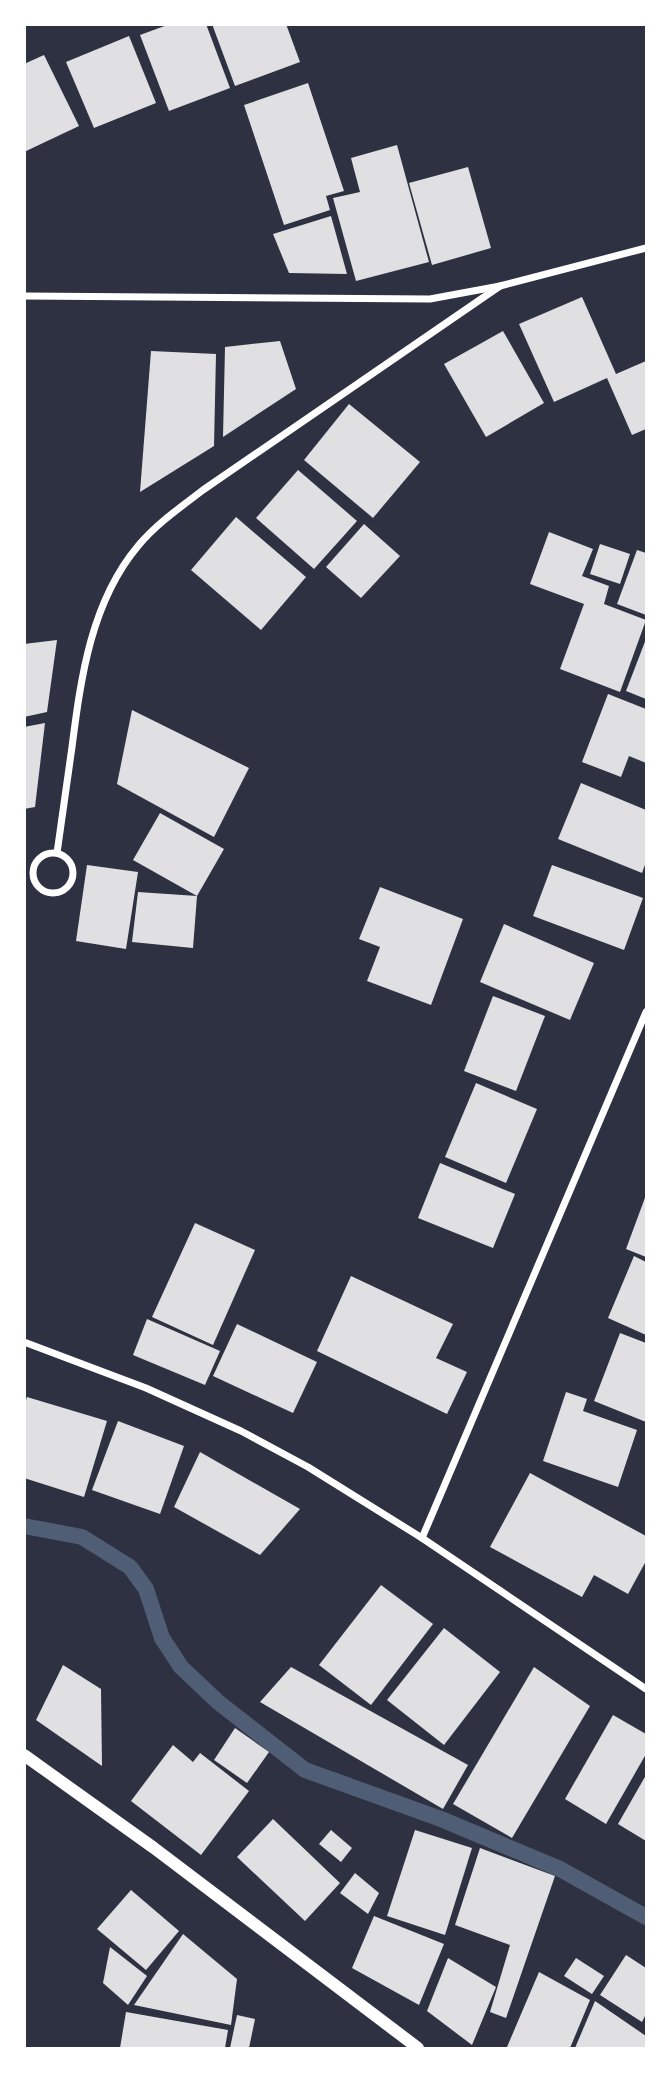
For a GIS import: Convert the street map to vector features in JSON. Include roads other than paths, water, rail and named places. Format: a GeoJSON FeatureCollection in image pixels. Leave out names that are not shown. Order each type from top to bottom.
{"type":"FeatureCollection","features":[{"type":"Feature","properties":{"kind":"street"},"geometry":{"type":"LineString","coordinates":[[24,296],[430,299],[500,286],[646,248]]}},
{"type":"Feature","properties":{"kind":"street"},"geometry":{"type":"LineString","coordinates":[[57,853],[87,652],[106,598],[138,545],[203,490],[500,286]]}},
{"type":"Feature","properties":{"kind":"street"},"geometry":{"type":"LineString","coordinates":[[57,853],[71,863],[72,883],[61,892],[47,892],[33,879],[34,866],[42,856],[57,853]]}},
{"type":"Feature","properties":{"kind":"street"},"geometry":{"type":"LineString","coordinates":[[422,1538],[646,1012]]}},
{"type":"Feature","properties":{"kind":"street"},"geometry":{"type":"LineString","coordinates":[[24,1342],[146,1388],[241,1431],[308,1468],[422,1538],[646,1689]]}},
{"type":"Feature","properties":{"kind":"street"},"geometry":{"type":"LineString","coordinates":[[24,1755],[154,1848],[418,2049]]}},
{"type":"Feature","properties":{"kind":"waterway"},"geometry":{"type":"LineString","coordinates":[[24,1526],[82,1537],[130,1567],[146,1589],[162,1638],[181,1667],[218,1702],[305,1770],[441,1819],[560,1869],[646,1917]]}}]}
